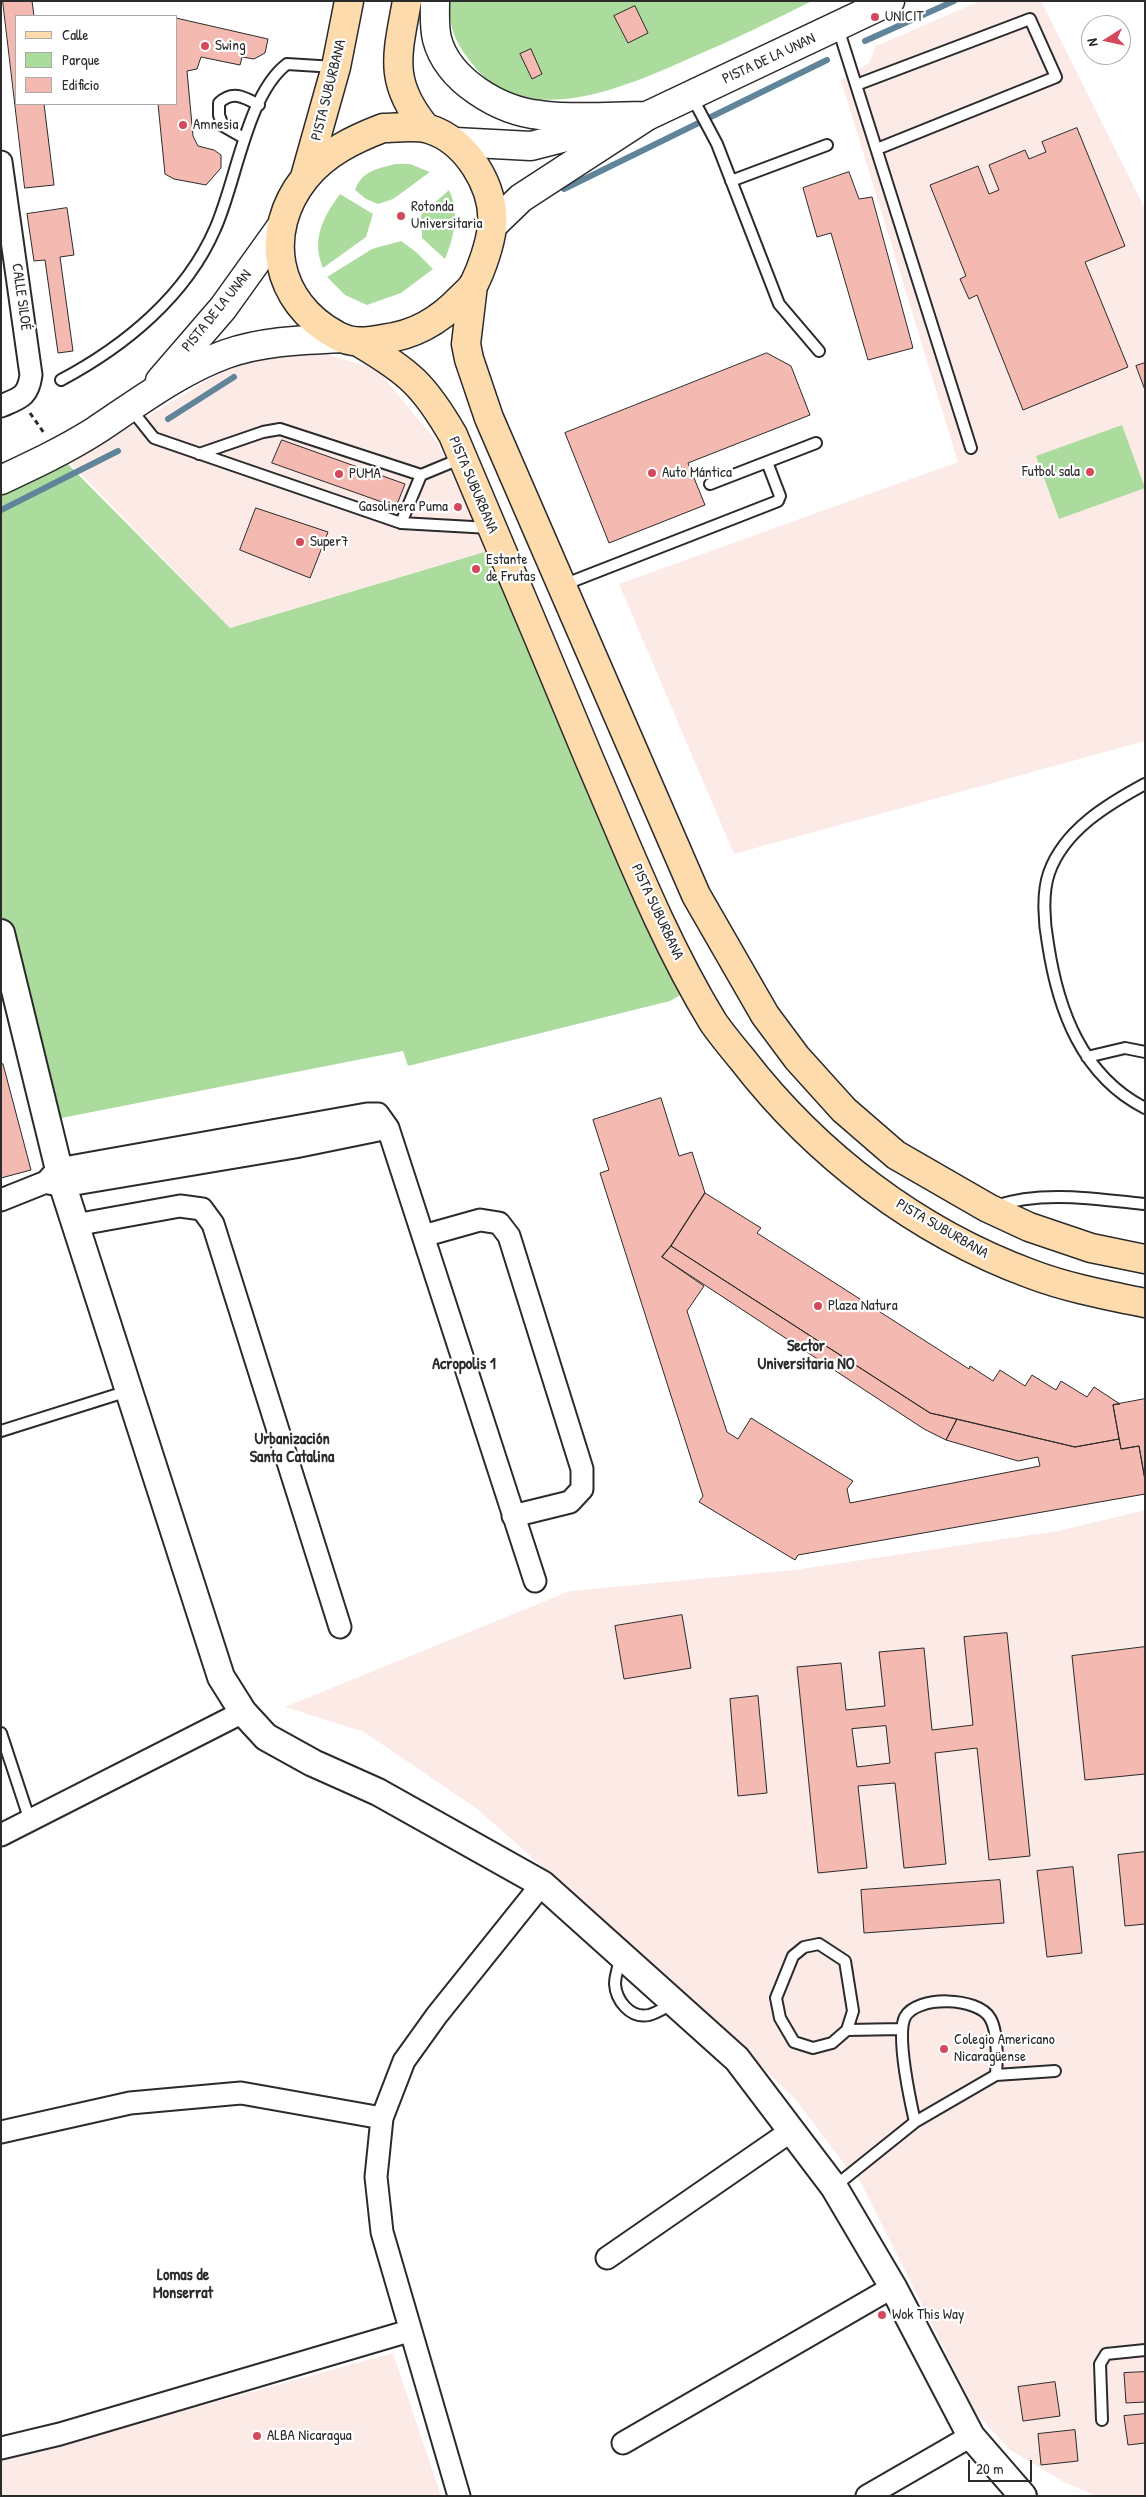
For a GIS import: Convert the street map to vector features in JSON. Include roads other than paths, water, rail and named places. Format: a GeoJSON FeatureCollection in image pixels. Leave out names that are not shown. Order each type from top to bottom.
{"type":"FeatureCollection","features":[{"type":"Feature","properties":{"kind":"main road","name":"PISTA SUBURBANA"},"geometry":{"type":"LineString","coordinates":[[305,178],[336,67],[349,1]]}},
{"type":"Feature","properties":{"kind":"main road"},"geometry":{"type":"LineString","coordinates":[[407,1],[399,55],[399,78],[403,94],[411,109],[426,128]]}},
{"type":"Feature","properties":{"kind":"main road"},"geometry":{"type":"LineString","coordinates":[[435,1],[438,40],[446,57],[463,80],[483,96],[507,107],[539,116],[647,116]]}},
{"type":"Feature","properties":{"kind":"main road","name":"PISTA DE LA UNAN"},"geometry":{"type":"LineString","coordinates":[[455,142],[532,146],[696,104],[840,37],[890,1]]}},
{"type":"Feature","properties":{"kind":"main road","name":"PISTA DE LA UNAN"},"geometry":{"type":"LineString","coordinates":[[492,226],[521,198],[647,116]]}},
{"type":"Feature","properties":{"kind":"main road"},"geometry":{"type":"LineString","coordinates":[[473,285],[450,310],[426,328],[398,338],[351,340],[307,315],[292,295],[281,259],[281,227],[305,178],[330,154],[356,138],[384,128],[426,128],[447,136],[455,142],[474,164],[484,184],[490,204],[492,226],[473,285],[466,334],[469,359],[489,418],[696,895],[765,1015],[797,1058],[844,1110],[896,1155],[988,1208],[1029,1227],[1091,1248],[1145,1260]]}},
{"type":"Feature","properties":{"kind":"main road","name":"PISTA DE LA UNAN"},"geometry":{"type":"LineString","coordinates":[[140,400],[223,308],[281,227]]}},
{"type":"Feature","properties":{"kind":"main road","name":"PISTA DE LA UNAN"},"geometry":{"type":"LineString","coordinates":[[1,480],[57,453],[140,400],[225,354],[294,340],[351,340]]}},
{"type":"Feature","properties":{"kind":"main road","name":"PISTA SUBURBANA"},"geometry":{"type":"LineString","coordinates":[[351,340],[398,365],[424,390],[449,428],[639,876],[676,955],[714,1024],[769,1094],[812,1138],[865,1181],[908,1212],[972,1249],[1031,1274],[1090,1292],[1145,1303]]}},
{"type":"Feature","properties":{"kind":"street","name":"CALLE SILOÉ"},"geometry":{"type":"LineString","coordinates":[[1,162],[31,375],[29,389],[11,402]]}},
{"type":"Feature","properties":{"kind":"street"},"geometry":{"type":"LineString","coordinates":[[1,932],[56,1179],[75,1225],[221,1677],[243,1712],[266,1737],[313,1763],[378,1792],[542,1884],[737,2059],[834,2187],[893,2287],[971,2436],[1023,2496]]}},
{"type":"Feature","properties":{"kind":"street"},"geometry":{"type":"LineString","coordinates":[[1,1200],[56,1179],[295,1146],[388,1128],[535,1581]]}},
{"type":"Feature","properties":{"kind":"street"},"geometry":{"type":"LineString","coordinates":[[75,1225],[180,1206],[202,1209],[213,1224],[340,1628]]}},
{"type":"Feature","properties":{"kind":"street"},"geometry":{"type":"LineString","coordinates":[[423,1236],[480,1220],[499,1223],[509,1236],[582,1469],[582,1489],[570,1502],[513,1516]]}},
{"type":"Feature","properties":{"kind":"street"},"geometry":{"type":"LineString","coordinates":[[1,1836],[243,1712]]}},
{"type":"Feature","properties":{"kind":"street"},"geometry":{"type":"LineString","coordinates":[[459,2496],[409,2330],[382,2232],[376,2178],[382,2118],[404,2061],[437,2014],[542,1884]]}},
{"type":"Feature","properties":{"kind":"street"},"geometry":{"type":"LineString","coordinates":[[1,2132],[130,2103],[241,2093],[382,2118]]}},
{"type":"Feature","properties":{"kind":"street"},"geometry":{"type":"LineString","coordinates":[[607,2258],[791,2130]]}},
{"type":"Feature","properties":{"kind":"street"},"geometry":{"type":"LineString","coordinates":[[624,2443],[893,2287]]}},
{"type":"Feature","properties":{"kind":"street"},"geometry":{"type":"LineString","coordinates":[[1,2448],[60,2434],[409,2330]]}},
{"type":"Feature","properties":{"kind":"street"},"geometry":{"type":"LineString","coordinates":[[872,2495],[971,2436]]}},
{"type":"Feature","properties":{"kind":"lane"},"geometry":{"type":"LineString","coordinates":[[856,85],[1030,19],[1056,77],[878,149]]}},
{"type":"Feature","properties":{"kind":"lane"},"geometry":{"type":"LineString","coordinates":[[840,37],[878,149],[971,448]]}},
{"type":"Feature","properties":{"kind":"lane"},"geometry":{"type":"LineString","coordinates":[[61,380],[86,367],[134,333],[181,288],[215,230],[237,169],[244,138],[275,73],[287,64],[336,67]]}},
{"type":"Feature","properties":{"kind":"lane"},"geometry":{"type":"LineString","coordinates":[[244,138],[223,126],[219,115],[220,103],[226,97],[241,95],[259,105]]}},
{"type":"Feature","properties":{"kind":"lane"},"geometry":{"type":"LineString","coordinates":[[696,104],[717,144],[779,304],[819,351]]}},
{"type":"Feature","properties":{"kind":"lane"},"geometry":{"type":"LineString","coordinates":[[731,181],[827,145]]}},
{"type":"Feature","properties":{"kind":"lane"},"geometry":{"type":"LineString","coordinates":[[140,400],[154,438],[401,523],[492,528]]}},
{"type":"Feature","properties":{"kind":"lane"},"geometry":{"type":"LineString","coordinates":[[199,454],[262,432],[280,428],[421,475],[462,458]]}},
{"type":"Feature","properties":{"kind":"lane"},"geometry":{"type":"LineString","coordinates":[[710,484],[816,443]]}},
{"type":"Feature","properties":{"kind":"lane"},"geometry":{"type":"LineString","coordinates":[[562,585],[611,564],[778,501],[780,496],[767,462]]}},
{"type":"Feature","properties":{"kind":"lane"},"geometry":{"type":"LineString","coordinates":[[401,523],[421,475]]}},
{"type":"Feature","properties":{"kind":"lane"},"geometry":{"type":"LineString","coordinates":[[1145,784],[1108,803],[1068,840],[1049,873],[1043,918],[1054,984],[1075,1038],[1097,1070],[1125,1096],[1145,1108]]}},
{"type":"Feature","properties":{"kind":"lane"},"geometry":{"type":"LineString","coordinates":[[1086,1056],[1126,1048],[1145,1052]]}},
{"type":"Feature","properties":{"kind":"lane"},"geometry":{"type":"LineString","coordinates":[[988,1208],[1012,1200],[1074,1197],[1145,1204]]}},
{"type":"Feature","properties":{"kind":"lane"},"geometry":{"type":"LineString","coordinates":[[1,1431],[128,1390]]}},
{"type":"Feature","properties":{"kind":"lane"},"geometry":{"type":"LineString","coordinates":[[1,1733],[30,1821]]}},
{"type":"Feature","properties":{"kind":"lane"},"geometry":{"type":"LineString","coordinates":[[847,2030],[853,2011],[845,1961],[819,1944],[804,1947],[793,1956],[776,1998],[780,2018],[794,2042],[813,2048],[832,2043],[847,2030],[902,2029]]}},
{"type":"Feature","properties":{"kind":"lane"},"geometry":{"type":"LineString","coordinates":[[621,1955],[615,1982],[618,1997],[626,2009],[636,2014],[648,2015],[674,2003]]}},
{"type":"Feature","properties":{"kind":"lane"},"geometry":{"type":"LineString","coordinates":[[914,2122],[907,2087],[902,2029],[905,2017],[911,2008],[935,2001],[955,2001],[975,2006],[990,2018],[997,2052],[996,2075]]}},
{"type":"Feature","properties":{"kind":"lane"},"geometry":{"type":"LineString","coordinates":[[834,2187],[914,2122],[996,2075],[1055,2071]]}},
{"type":"Feature","properties":{"kind":"lane"},"geometry":{"type":"LineString","coordinates":[[1102,2420],[1100,2364],[1106,2354],[1118,2351],[1145,2350]]}},
{"type":"Feature","properties":{"kind":"waterway"},"geometry":{"type":"LineString","coordinates":[[865,41],[954,1]]}},
{"type":"Feature","properties":{"kind":"waterway"},"geometry":{"type":"LineString","coordinates":[[564,189],[827,60]]}},
{"type":"Feature","properties":{"kind":"waterway"},"geometry":{"type":"LineString","coordinates":[[168,419],[234,377]]}},
{"type":"Feature","properties":{"kind":"waterway"},"geometry":{"type":"LineString","coordinates":[[1,510],[118,451]]}},
{"type":"Feature","properties":{"kind":"place","name":"UNICIT"},"geometry":{"type":"Point","coordinates":[875,17]}},
{"type":"Feature","properties":{"kind":"place","name":"Swing"},"geometry":{"type":"Point","coordinates":[205,46]}},
{"type":"Feature","properties":{"kind":"place","name":"Amnesia"},"geometry":{"type":"Point","coordinates":[183,125]}},
{"type":"Feature","properties":{"kind":"place","name":"Rotonda Universitaria"},"geometry":{"type":"Point","coordinates":[401,216]}},
{"type":"Feature","properties":{"kind":"place","name":"Futbol sala"},"geometry":{"type":"Point","coordinates":[1090,472]}},
{"type":"Feature","properties":{"kind":"place","name":"Auto Mántica"},"geometry":{"type":"Point","coordinates":[652,473]}},
{"type":"Feature","properties":{"kind":"place","name":"PUMA"},"geometry":{"type":"Point","coordinates":[339,474]}},
{"type":"Feature","properties":{"kind":"place","name":"Gasolinera Puma"},"geometry":{"type":"Point","coordinates":[458,507]}},
{"type":"Feature","properties":{"kind":"place","name":"Super7"},"geometry":{"type":"Point","coordinates":[300,542]}},
{"type":"Feature","properties":{"kind":"place","name":"Estante de Frutas"},"geometry":{"type":"Point","coordinates":[476,569]}},
{"type":"Feature","properties":{"kind":"place","name":"Plaza Natura"},"geometry":{"type":"Point","coordinates":[818,1306]}},
{"type":"Feature","properties":{"kind":"place","name":"Colegio Americano Nicaragüense"},"geometry":{"type":"Point","coordinates":[944,2049]}},
{"type":"Feature","properties":{"kind":"place","name":"Wok This Way"},"geometry":{"type":"Point","coordinates":[882,2315]}},
{"type":"Feature","properties":{"kind":"place","name":"ALBA Nicaragua"},"geometry":{"type":"Point","coordinates":[257,2436]}},
{"type":"Feature","properties":{"kind":"district","name":"Sector Universitaria NO"},"geometry":{"type":"Point","coordinates":[806,1356]}},
{"type":"Feature","properties":{"kind":"district","name":"Acropolis 1"},"geometry":{"type":"Point","coordinates":[464,1365]}},
{"type":"Feature","properties":{"kind":"district","name":"Urbanización Santa Catalina"},"geometry":{"type":"Point","coordinates":[292,1449]}},
{"type":"Feature","properties":{"kind":"district","name":"Lomas de Monserrat"},"geometry":{"type":"Point","coordinates":[183,2285]}}]}
